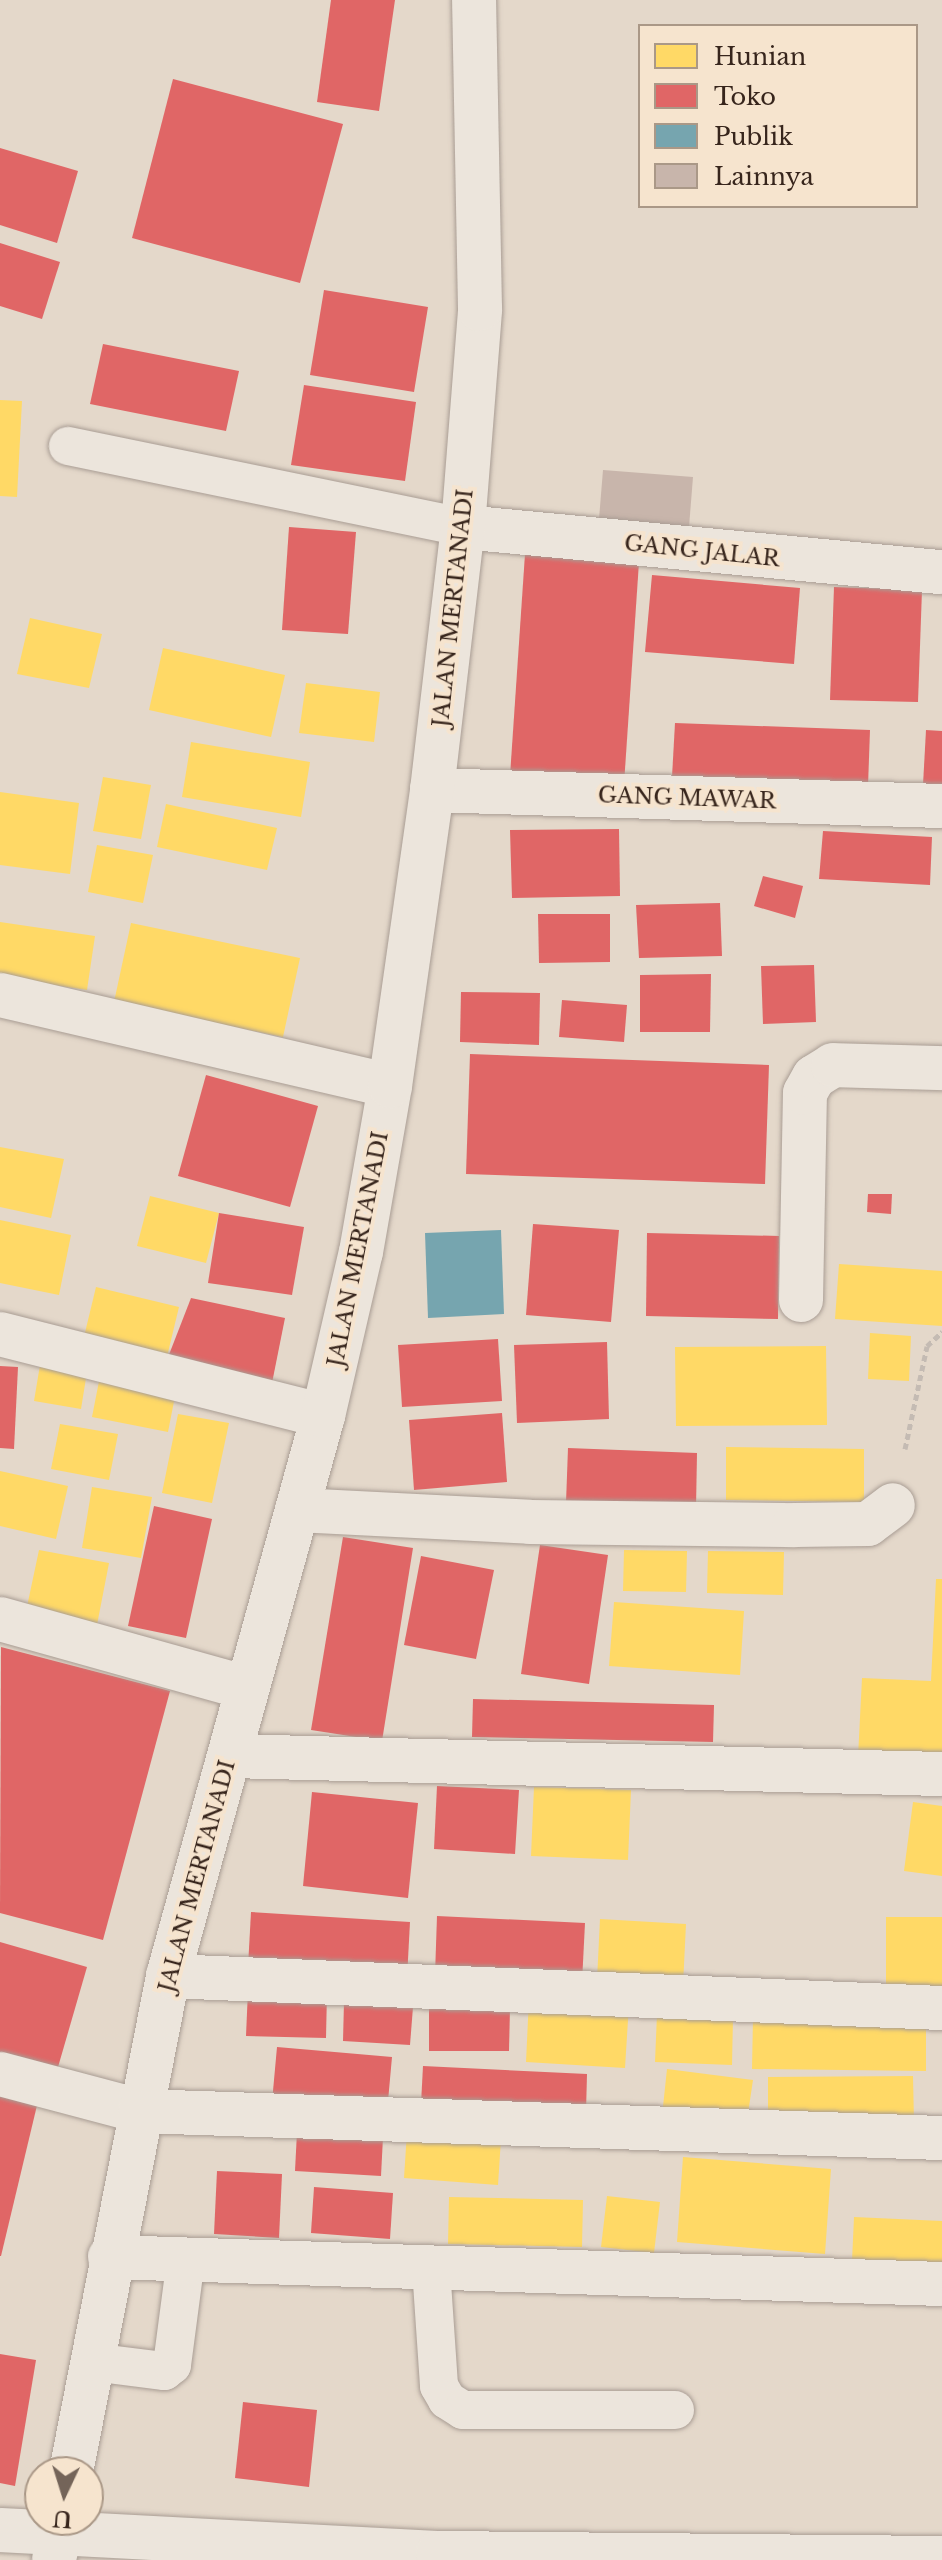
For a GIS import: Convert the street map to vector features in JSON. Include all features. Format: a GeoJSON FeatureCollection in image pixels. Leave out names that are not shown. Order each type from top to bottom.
{"type":"FeatureCollection","features":[{"type":"Feature","properties":{"kind":"street","name":"JALAN MERTANADI"},"geometry":{"type":"LineString","coordinates":[[74,2456],[110,2257],[168,1976],[323,1416],[361,1252],[390,1086],[432,790],[463,527],[480,309],[474,0]]}},
{"type":"Feature","properties":{"kind":"street","name":"GANG JALAR"},"geometry":{"type":"LineString","coordinates":[[463,527],[942,572]]}},
{"type":"Feature","properties":{"kind":"street","name":"GANG MAWAR"},"geometry":{"type":"LineString","coordinates":[[432,790],[942,806]]}},
{"type":"Feature","properties":{"kind":"street"},"geometry":{"type":"LineString","coordinates":[[0,995],[390,1086]]}},
{"type":"Feature","properties":{"kind":"street"},"geometry":{"type":"LineString","coordinates":[[801,1300],[805,1093],[814,1077],[833,1065],[942,1068]]}},
{"type":"Feature","properties":{"kind":"street"},"geometry":{"type":"LineString","coordinates":[[0,1334],[323,1416]]}},
{"type":"Feature","properties":{"kind":"street"},"geometry":{"type":"LineString","coordinates":[[297,1510],[530,1522],[794,1525],[868,1524],[893,1505]]}},
{"type":"Feature","properties":{"kind":"street"},"geometry":{"type":"LineString","coordinates":[[0,1619],[247,1688]]}},
{"type":"Feature","properties":{"kind":"street"},"geometry":{"type":"LineString","coordinates":[[230,1756],[942,1774]]}},
{"type":"Feature","properties":{"kind":"street"},"geometry":{"type":"LineString","coordinates":[[168,1976],[942,2008]]}},
{"type":"Feature","properties":{"kind":"street"},"geometry":{"type":"LineString","coordinates":[[0,2074],[140,2111],[942,2138]]}},
{"type":"Feature","properties":{"kind":"street"},"geometry":{"type":"LineString","coordinates":[[110,2257],[942,2284]]}},
{"type":"Feature","properties":{"kind":"street"},"geometry":{"type":"LineString","coordinates":[[0,2530],[58,2538],[438,2553],[942,2558]]}},
{"type":"Feature","properties":{"kind":"lane"},"geometry":{"type":"LineString","coordinates":[[68,446],[463,527]]}},
{"type":"Feature","properties":{"kind":"lane"},"geometry":{"type":"LineString","coordinates":[[92,2362],[164,2371],[172,2365],[186,2258]]}},
{"type":"Feature","properties":{"kind":"lane"},"geometry":{"type":"LineString","coordinates":[[431,2268],[439,2386],[447,2400],[463,2410],[675,2410]]}},
{"type":"Feature","properties":{"kind":"path"},"geometry":{"type":"LineString","coordinates":[[893,1505],[927,1346],[942,1332]]}},
{"type":"Feature","properties":{"kind":"building: Hunian"},"geometry":{"type":"Polygon","coordinates":[[[0,400],[22,401],[17,497],[0,496],[0,400]]]}},
{"type":"Feature","properties":{"kind":"building: Hunian"},"geometry":{"type":"Polygon","coordinates":[[[30,618],[102,634],[89,688],[17,674],[30,618]]]}},
{"type":"Feature","properties":{"kind":"building: Hunian"},"geometry":{"type":"Polygon","coordinates":[[[163,648],[285,675],[271,737],[149,710],[163,648]]]}},
{"type":"Feature","properties":{"kind":"building: Hunian"},"geometry":{"type":"Polygon","coordinates":[[[306,683],[380,692],[374,742],[299,733],[306,683]]]}},
{"type":"Feature","properties":{"kind":"building: Hunian"},"geometry":{"type":"Polygon","coordinates":[[[191,742],[310,762],[301,817],[182,797],[191,742]]]}},
{"type":"Feature","properties":{"kind":"building: Hunian"},"geometry":{"type":"Polygon","coordinates":[[[103,777],[151,785],[141,839],[93,831],[103,777]]]}},
{"type":"Feature","properties":{"kind":"building: Hunian"},"geometry":{"type":"Polygon","coordinates":[[[0,792],[79,803],[70,874],[0,865],[0,792]]]}},
{"type":"Feature","properties":{"kind":"building: Hunian"},"geometry":{"type":"Polygon","coordinates":[[[166,804],[277,828],[267,870],[157,847],[166,804]]]}},
{"type":"Feature","properties":{"kind":"building: Hunian"},"geometry":{"type":"Polygon","coordinates":[[[97,845],[153,855],[143,903],[88,892],[97,845]]]}},
{"type":"Feature","properties":{"kind":"building: Hunian"},"geometry":{"type":"Polygon","coordinates":[[[0,922],[95,936],[87,990],[0,977],[0,922]]]}},
{"type":"Feature","properties":{"kind":"building: Hunian"},"geometry":{"type":"Polygon","coordinates":[[[131,923],[300,958],[283,1037],[114,1002],[131,923]]]}},
{"type":"Feature","properties":{"kind":"building: Hunian"},"geometry":{"type":"Polygon","coordinates":[[[0,1147],[64,1159],[51,1218],[0,1207],[0,1147]]]}},
{"type":"Feature","properties":{"kind":"building: Hunian"},"geometry":{"type":"Polygon","coordinates":[[[150,1196],[219,1213],[206,1263],[137,1246],[150,1196]]]}},
{"type":"Feature","properties":{"kind":"building: Hunian"},"geometry":{"type":"Polygon","coordinates":[[[0,1220],[71,1235],[59,1295],[0,1283],[0,1220]]]}},
{"type":"Feature","properties":{"kind":"building: Hunian"},"geometry":{"type":"Polygon","coordinates":[[[839,1264],[942,1271],[942,1326],[835,1319],[839,1264]]]}},
{"type":"Feature","properties":{"kind":"building: Hunian"},"geometry":{"type":"Polygon","coordinates":[[[96,1287],[179,1307],[165,1365],[82,1345],[96,1287]]]}},
{"type":"Feature","properties":{"kind":"building: Hunian"},"geometry":{"type":"Polygon","coordinates":[[[870,1333],[911,1336],[909,1381],[868,1379],[870,1333]]]}},
{"type":"Feature","properties":{"kind":"building: Hunian"},"geometry":{"type":"Polygon","coordinates":[[[826,1346],[827,1425],[676,1426],[675,1347],[826,1346]]]}},
{"type":"Feature","properties":{"kind":"building: Hunian"},"geometry":{"type":"Polygon","coordinates":[[[40,1365],[87,1372],[81,1409],[34,1401],[40,1365]]]}},
{"type":"Feature","properties":{"kind":"building: Hunian"},"geometry":{"type":"Polygon","coordinates":[[[101,1371],[177,1386],[168,1432],[92,1417],[101,1371]]]}},
{"type":"Feature","properties":{"kind":"building: Hunian"},"geometry":{"type":"Polygon","coordinates":[[[178,1414],[229,1423],[212,1503],[162,1493],[178,1414]]]}},
{"type":"Feature","properties":{"kind":"building: Hunian"},"geometry":{"type":"Polygon","coordinates":[[[60,1424],[118,1434],[109,1480],[51,1469],[60,1424]]]}},
{"type":"Feature","properties":{"kind":"building: Hunian"},"geometry":{"type":"Polygon","coordinates":[[[726,1447],[864,1449],[864,1502],[726,1500],[726,1447]]]}},
{"type":"Feature","properties":{"kind":"building: Hunian"},"geometry":{"type":"Polygon","coordinates":[[[0,1471],[68,1486],[56,1539],[0,1526],[0,1471]]]}},
{"type":"Feature","properties":{"kind":"building: Hunian"},"geometry":{"type":"Polygon","coordinates":[[[92,1487],[152,1497],[141,1558],[82,1548],[92,1487]]]}},
{"type":"Feature","properties":{"kind":"building: Hunian"},"geometry":{"type":"Polygon","coordinates":[[[39,1550],[109,1563],[96,1630],[25,1616],[39,1550]]]}},
{"type":"Feature","properties":{"kind":"building: Hunian"},"geometry":{"type":"Polygon","coordinates":[[[624,1550],[687,1551],[686,1592],[623,1591],[624,1550]]]}},
{"type":"Feature","properties":{"kind":"building: Hunian"},"geometry":{"type":"Polygon","coordinates":[[[708,1551],[784,1552],[783,1595],[707,1593],[708,1551]]]}},
{"type":"Feature","properties":{"kind":"building: Hunian"},"geometry":{"type":"Polygon","coordinates":[[[936,1579],[942,1579],[942,1760],[858,1757],[862,1678],[931,1681],[936,1579]]]}},
{"type":"Feature","properties":{"kind":"building: Hunian"},"geometry":{"type":"Polygon","coordinates":[[[614,1602],[744,1611],[740,1675],[609,1666],[614,1602]]]}},
{"type":"Feature","properties":{"kind":"building: Hunian"},"geometry":{"type":"Polygon","coordinates":[[[534,1787],[631,1790],[628,1860],[531,1856],[534,1787]]]}},
{"type":"Feature","properties":{"kind":"building: Hunian"},"geometry":{"type":"Polygon","coordinates":[[[913,1802],[942,1806],[942,1876],[904,1871],[913,1802]]]}},
{"type":"Feature","properties":{"kind":"building: Hunian"},"geometry":{"type":"Polygon","coordinates":[[[886,1917],[942,1917],[942,1992],[886,1991],[886,1917]]]}},
{"type":"Feature","properties":{"kind":"building: Hunian"},"geometry":{"type":"Polygon","coordinates":[[[600,1919],[686,1924],[683,1985],[597,1980],[600,1919]]]}},
{"type":"Feature","properties":{"kind":"building: Hunian"},"geometry":{"type":"Polygon","coordinates":[[[529,1998],[629,2004],[625,2068],[526,2062],[529,1998]]]}},
{"type":"Feature","properties":{"kind":"building: Hunian"},"geometry":{"type":"Polygon","coordinates":[[[657,2014],[733,2017],[732,2065],[655,2062],[657,2014]]]}},
{"type":"Feature","properties":{"kind":"building: Hunian"},"geometry":{"type":"Polygon","coordinates":[[[753,2018],[926,2022],[926,2071],[752,2069],[753,2018]]]}},
{"type":"Feature","properties":{"kind":"building: Hunian"},"geometry":{"type":"Polygon","coordinates":[[[667,2069],[753,2080],[746,2127],[662,2116],[667,2069]]]}},
{"type":"Feature","properties":{"kind":"building: Hunian"},"geometry":{"type":"Polygon","coordinates":[[[913,2076],[914,2122],[768,2123],[768,2077],[913,2076]]]}},
{"type":"Feature","properties":{"kind":"building: Hunian"},"geometry":{"type":"Polygon","coordinates":[[[407,2132],[501,2139],[498,2185],[404,2178],[407,2132]]]}},
{"type":"Feature","properties":{"kind":"building: Hunian"},"geometry":{"type":"Polygon","coordinates":[[[683,2157],[831,2169],[825,2254],[677,2242],[683,2157]]]}},
{"type":"Feature","properties":{"kind":"building: Hunian"},"geometry":{"type":"Polygon","coordinates":[[[607,2196],[660,2202],[654,2253],[601,2247],[607,2196]]]}},
{"type":"Feature","properties":{"kind":"building: Hunian"},"geometry":{"type":"Polygon","coordinates":[[[449,2197],[583,2200],[582,2247],[448,2244],[449,2197]]]}},
{"type":"Feature","properties":{"kind":"building: Hunian"},"geometry":{"type":"Polygon","coordinates":[[[854,2217],[942,2221],[942,2264],[852,2261],[854,2217]]]}},
{"type":"Feature","properties":{"kind":"building: Toko"},"geometry":{"type":"Polygon","coordinates":[[[331,0],[395,0],[379,111],[317,102],[331,0]]]}},
{"type":"Feature","properties":{"kind":"building: Toko"},"geometry":{"type":"Polygon","coordinates":[[[173,79],[343,124],[300,283],[132,238],[173,79]]]}},
{"type":"Feature","properties":{"kind":"building: Toko"},"geometry":{"type":"Polygon","coordinates":[[[0,148],[78,171],[57,243],[0,225],[0,148]]]}},
{"type":"Feature","properties":{"kind":"building: Toko"},"geometry":{"type":"Polygon","coordinates":[[[0,243],[60,262],[42,319],[0,306],[0,243]]]}},
{"type":"Feature","properties":{"kind":"building: Toko"},"geometry":{"type":"Polygon","coordinates":[[[324,290],[428,307],[414,392],[310,375],[324,290]]]}},
{"type":"Feature","properties":{"kind":"building: Toko"},"geometry":{"type":"Polygon","coordinates":[[[103,344],[239,371],[226,431],[90,404],[103,344]]]}},
{"type":"Feature","properties":{"kind":"building: Toko"},"geometry":{"type":"Polygon","coordinates":[[[304,385],[416,402],[405,481],[291,465],[304,385]]]}},
{"type":"Feature","properties":{"kind":"building: Toko"},"geometry":{"type":"Polygon","coordinates":[[[289,527],[356,532],[348,634],[282,630],[289,527]]]}},
{"type":"Feature","properties":{"kind":"building: Toko"},"geometry":{"type":"Polygon","coordinates":[[[525,554],[639,562],[624,784],[510,776],[525,554]]]}},
{"type":"Feature","properties":{"kind":"building: Toko"},"geometry":{"type":"Polygon","coordinates":[[[652,575],[800,588],[794,664],[645,652],[652,575]]]}},
{"type":"Feature","properties":{"kind":"building: Toko"},"geometry":{"type":"Polygon","coordinates":[[[834,587],[922,590],[918,702],[830,700],[834,587]]]}},
{"type":"Feature","properties":{"kind":"building: Toko"},"geometry":{"type":"Polygon","coordinates":[[[675,723],[870,730],[868,786],[672,777],[675,723]]]}},
{"type":"Feature","properties":{"kind":"building: Toko"},"geometry":{"type":"Polygon","coordinates":[[[926,730],[942,731],[942,786],[923,785],[926,730]]]}},
{"type":"Feature","properties":{"kind":"building: Toko"},"geometry":{"type":"Polygon","coordinates":[[[619,829],[620,896],[512,898],[510,830],[619,829]]]}},
{"type":"Feature","properties":{"kind":"building: Toko"},"geometry":{"type":"Polygon","coordinates":[[[823,831],[932,837],[930,885],[819,879],[823,831]]]}},
{"type":"Feature","properties":{"kind":"building: Toko"},"geometry":{"type":"Polygon","coordinates":[[[763,876],[803,886],[795,918],[754,906],[763,876]]]}},
{"type":"Feature","properties":{"kind":"building: Toko"},"geometry":{"type":"Polygon","coordinates":[[[720,903],[722,956],[639,958],[636,905],[720,903]]]}},
{"type":"Feature","properties":{"kind":"building: Toko"},"geometry":{"type":"Polygon","coordinates":[[[538,914],[610,914],[610,962],[539,963],[538,914]]]}},
{"type":"Feature","properties":{"kind":"building: Toko"},"geometry":{"type":"Polygon","coordinates":[[[814,965],[816,1022],[763,1024],[761,966],[814,965]]]}},
{"type":"Feature","properties":{"kind":"building: Toko"},"geometry":{"type":"Polygon","coordinates":[[[711,974],[710,1032],[640,1032],[640,975],[711,974]]]}},
{"type":"Feature","properties":{"kind":"building: Toko"},"geometry":{"type":"Polygon","coordinates":[[[461,992],[540,993],[539,1045],[460,1042],[461,992]]]}},
{"type":"Feature","properties":{"kind":"building: Toko"},"geometry":{"type":"Polygon","coordinates":[[[562,1000],[627,1005],[624,1042],[559,1037],[562,1000]]]}},
{"type":"Feature","properties":{"kind":"building: Toko"},"geometry":{"type":"Polygon","coordinates":[[[470,1054],[769,1065],[765,1184],[466,1174],[470,1054]]]}},
{"type":"Feature","properties":{"kind":"building: Toko"},"geometry":{"type":"Polygon","coordinates":[[[206,1075],[318,1106],[290,1207],[178,1176],[206,1075]]]}},
{"type":"Feature","properties":{"kind":"building: Toko"},"geometry":{"type":"Polygon","coordinates":[[[868,1194],[892,1194],[891,1214],[867,1212],[868,1194]]]}},
{"type":"Feature","properties":{"kind":"building: Toko"},"geometry":{"type":"Polygon","coordinates":[[[219,1213],[304,1227],[292,1295],[208,1283],[219,1213]]]}},
{"type":"Feature","properties":{"kind":"building: Toko"},"geometry":{"type":"Polygon","coordinates":[[[533,1224],[619,1230],[611,1322],[526,1315],[533,1224]]]}},
{"type":"Feature","properties":{"kind":"building: Toko"},"geometry":{"type":"Polygon","coordinates":[[[647,1233],[779,1236],[778,1319],[646,1316],[647,1233]]]}},
{"type":"Feature","properties":{"kind":"building: Toko"},"geometry":{"type":"Polygon","coordinates":[[[191,1298],[285,1318],[271,1388],[165,1365],[191,1298]]]}},
{"type":"Feature","properties":{"kind":"building: Toko"},"geometry":{"type":"Polygon","coordinates":[[[498,1339],[502,1401],[402,1407],[398,1345],[498,1339]]]}},
{"type":"Feature","properties":{"kind":"building: Toko"},"geometry":{"type":"Polygon","coordinates":[[[607,1342],[609,1419],[517,1423],[514,1345],[607,1342]]]}},
{"type":"Feature","properties":{"kind":"building: Toko"},"geometry":{"type":"Polygon","coordinates":[[[0,1366],[18,1367],[14,1449],[0,1448],[0,1366]]]}},
{"type":"Feature","properties":{"kind":"building: Toko"},"geometry":{"type":"Polygon","coordinates":[[[502,1413],[507,1482],[414,1490],[409,1420],[502,1413]]]}},
{"type":"Feature","properties":{"kind":"building: Toko"},"geometry":{"type":"Polygon","coordinates":[[[568,1448],[697,1453],[696,1508],[566,1503],[568,1448]]]}},
{"type":"Feature","properties":{"kind":"building: Toko"},"geometry":{"type":"Polygon","coordinates":[[[154,1506],[212,1519],[186,1638],[128,1626],[154,1506]]]}},
{"type":"Feature","properties":{"kind":"building: Toko"},"geometry":{"type":"Polygon","coordinates":[[[343,1537],[413,1548],[382,1741],[311,1730],[343,1537]]]}},
{"type":"Feature","properties":{"kind":"building: Toko"},"geometry":{"type":"Polygon","coordinates":[[[540,1545],[608,1555],[589,1684],[521,1674],[540,1545]]]}},
{"type":"Feature","properties":{"kind":"building: Toko"},"geometry":{"type":"Polygon","coordinates":[[[421,1556],[494,1570],[476,1659],[404,1645],[421,1556]]]}},
{"type":"Feature","properties":{"kind":"building: Toko"},"geometry":{"type":"Polygon","coordinates":[[[1,1647],[170,1691],[103,1940],[0,1913],[1,1647]]]}},
{"type":"Feature","properties":{"kind":"building: Toko"},"geometry":{"type":"Polygon","coordinates":[[[473,1699],[714,1705],[713,1742],[472,1737],[473,1699]]]}},
{"type":"Feature","properties":{"kind":"building: Toko"},"geometry":{"type":"Polygon","coordinates":[[[437,1786],[519,1790],[515,1854],[434,1849],[437,1786]]]}},
{"type":"Feature","properties":{"kind":"building: Toko"},"geometry":{"type":"Polygon","coordinates":[[[312,1792],[418,1803],[408,1898],[303,1886],[312,1792]]]}},
{"type":"Feature","properties":{"kind":"building: Toko"},"geometry":{"type":"Polygon","coordinates":[[[251,1912],[410,1922],[407,1978],[248,1967],[251,1912]]]}},
{"type":"Feature","properties":{"kind":"building: Toko"},"geometry":{"type":"Polygon","coordinates":[[[437,1916],[585,1923],[582,1982],[435,1975],[437,1916]]]}},
{"type":"Feature","properties":{"kind":"building: Toko"},"geometry":{"type":"Polygon","coordinates":[[[0,1942],[87,1967],[56,2074],[0,2057],[0,1942]]]}},
{"type":"Feature","properties":{"kind":"building: Toko"},"geometry":{"type":"Polygon","coordinates":[[[248,1990],[327,1992],[326,2038],[246,2036],[248,1990]]]}},
{"type":"Feature","properties":{"kind":"building: Toko"},"geometry":{"type":"Polygon","coordinates":[[[344,2002],[413,2007],[410,2045],[343,2041],[344,2002]]]}},
{"type":"Feature","properties":{"kind":"building: Toko"},"geometry":{"type":"Polygon","coordinates":[[[429,2007],[510,2008],[509,2051],[429,2051],[429,2007]]]}},
{"type":"Feature","properties":{"kind":"building: Toko"},"geometry":{"type":"Polygon","coordinates":[[[277,2047],[392,2057],[387,2112],[272,2102],[277,2047]]]}},
{"type":"Feature","properties":{"kind":"building: Toko"},"geometry":{"type":"Polygon","coordinates":[[[423,2066],[587,2074],[586,2112],[421,2104],[423,2066]]]}},
{"type":"Feature","properties":{"kind":"building: Toko"},"geometry":{"type":"Polygon","coordinates":[[[0,2088],[39,2097],[1,2256],[0,2256],[0,2088]]]}},
{"type":"Feature","properties":{"kind":"building: Toko"},"geometry":{"type":"Polygon","coordinates":[[[297,2132],[383,2137],[381,2176],[295,2171],[297,2132]]]}},
{"type":"Feature","properties":{"kind":"building: Toko"},"geometry":{"type":"Polygon","coordinates":[[[217,2171],[282,2174],[279,2238],[214,2234],[217,2171]]]}},
{"type":"Feature","properties":{"kind":"building: Toko"},"geometry":{"type":"Polygon","coordinates":[[[314,2187],[393,2193],[390,2239],[311,2233],[314,2187]]]}},
{"type":"Feature","properties":{"kind":"building: Toko"},"geometry":{"type":"Polygon","coordinates":[[[0,2354],[36,2360],[15,2486],[0,2483],[0,2354]]]}},
{"type":"Feature","properties":{"kind":"building: Toko"},"geometry":{"type":"Polygon","coordinates":[[[243,2402],[317,2410],[309,2487],[235,2478],[243,2402]]]}},
{"type":"Feature","properties":{"kind":"building: Publik"},"geometry":{"type":"Polygon","coordinates":[[[501,1230],[504,1314],[428,1318],[425,1233],[501,1230]]]}},
{"type":"Feature","properties":{"kind":"building: Lainnya"},"geometry":{"type":"Polygon","coordinates":[[[603,470],[693,477],[689,527],[599,519],[603,470]]]}}]}
